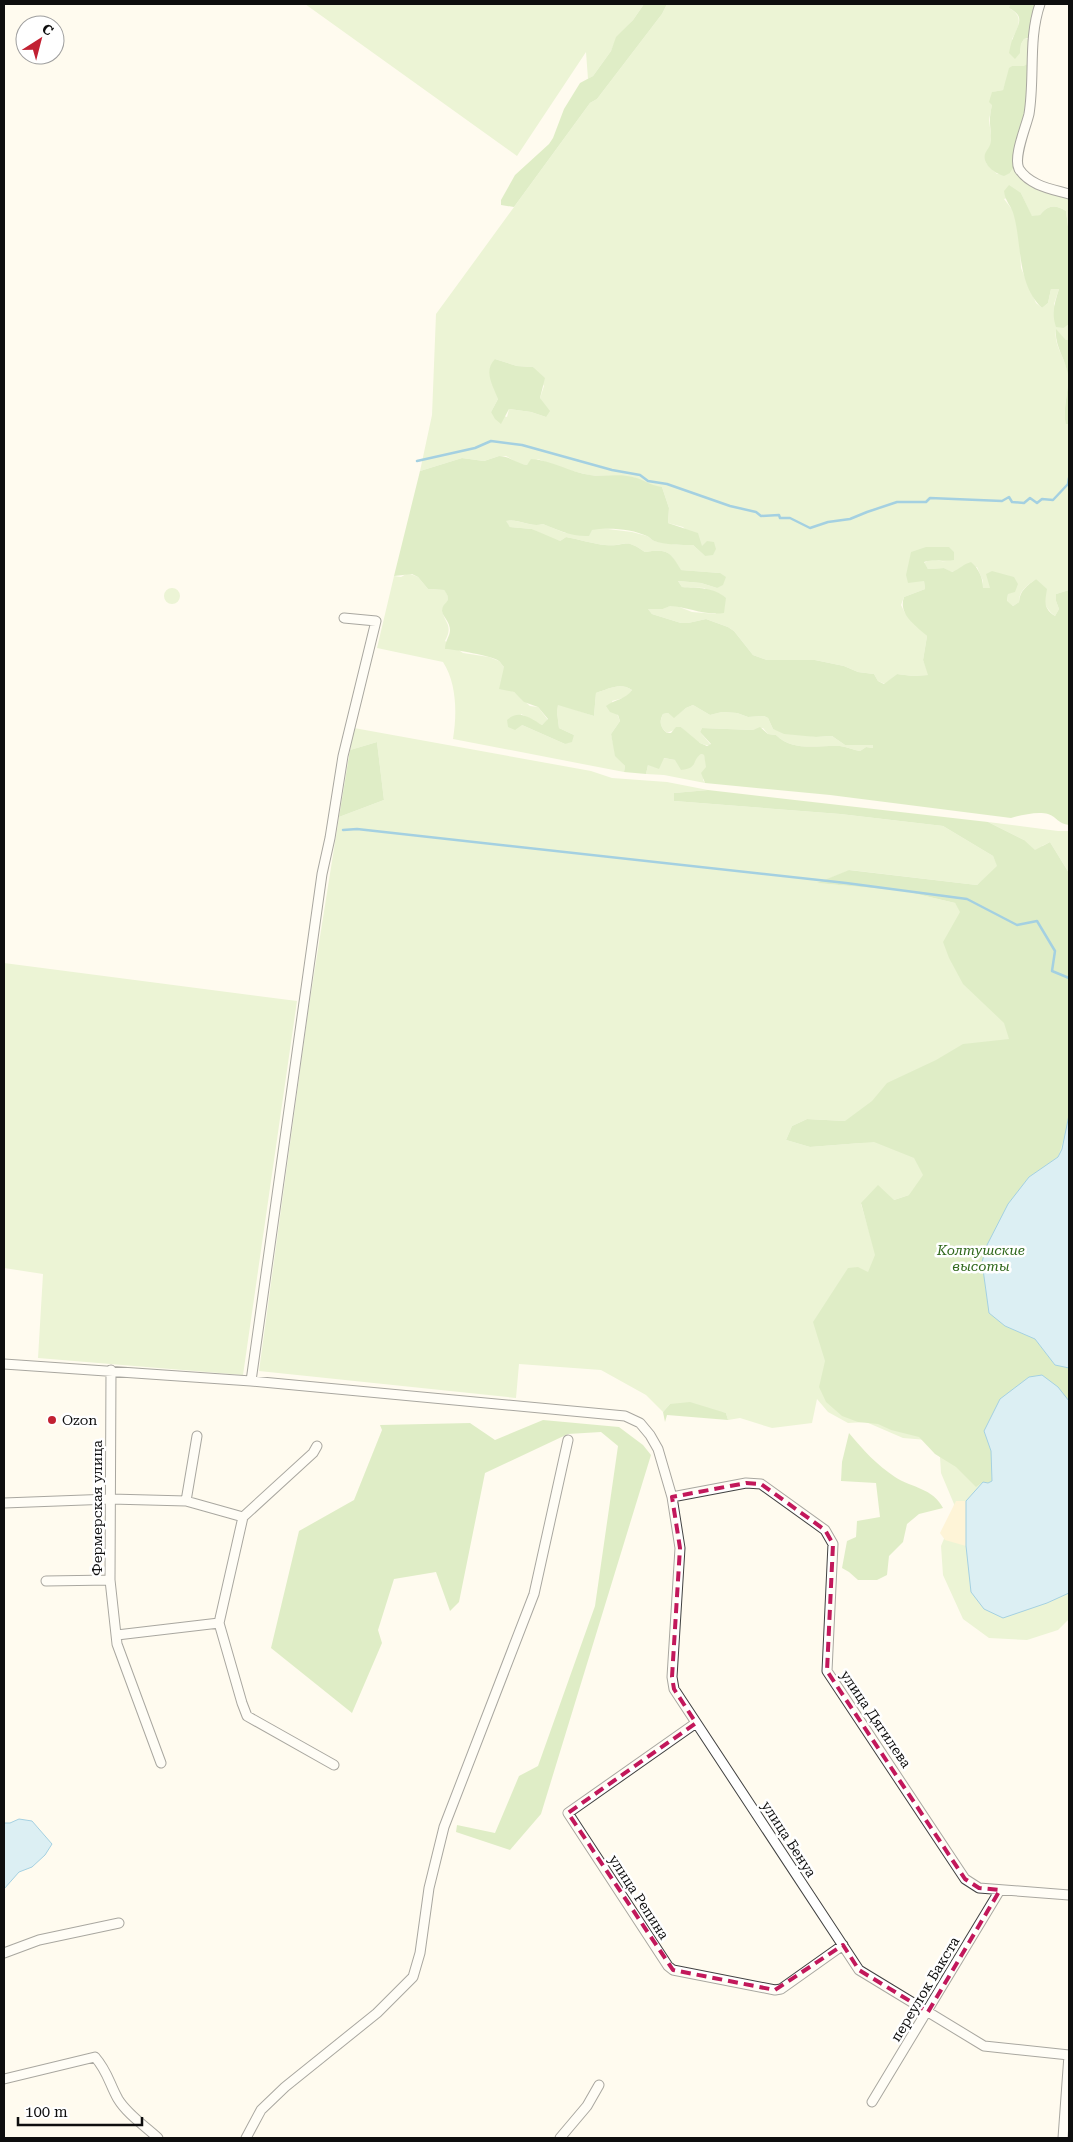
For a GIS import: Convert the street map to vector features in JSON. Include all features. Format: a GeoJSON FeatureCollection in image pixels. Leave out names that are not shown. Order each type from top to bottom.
{"type":"FeatureCollection","features":[{"type":"Feature","properties":{"kind":"street"},"geometry":{"type":"LineString","coordinates":[[1040,4],[1032,48],[1033,71],[1029,113],[1016,162],[1020,170],[1044,188],[1069,194]]}},
{"type":"Feature","properties":{"kind":"street"},"geometry":{"type":"LineString","coordinates":[[251,1381],[322,874],[330,838],[343,756],[376,622],[344,618]]}},
{"type":"Feature","properties":{"kind":"street","name":"улица Бенуа"},"geometry":{"type":"LineString","coordinates":[[4,1364],[251,1381],[625,1416],[640,1423],[658,1449],[672,1497],[680,1548],[672,1677],[674,1689],[859,1970],[984,2046],[1069,2055]]}},
{"type":"Feature","properties":{"kind":"street","name":"Фермерская улица"},"geometry":{"type":"LineString","coordinates":[[111,1370],[110,1580],[117,1644],[161,1762]]}},
{"type":"Feature","properties":{"kind":"street"},"geometry":{"type":"LineString","coordinates":[[186,1501],[197,1436]]}},
{"type":"Feature","properties":{"kind":"street"},"geometry":{"type":"LineString","coordinates":[[246,2138],[261,2110],[285,2087],[377,2014],[412,1977],[420,1954],[429,1888],[444,1827],[534,1594],[568,1440]]}},
{"type":"Feature","properties":{"kind":"street"},"geometry":{"type":"LineString","coordinates":[[317,1446],[313,1453],[243,1517],[219,1624],[247,1716],[334,1765]]}},
{"type":"Feature","properties":{"kind":"street","name":"улица Дягилева"},"geometry":{"type":"LineString","coordinates":[[672,1497],[746,1483],[761,1484],[825,1530],[833,1544],[827,1671],[965,1879],[979,1888],[1069,1895]]}},
{"type":"Feature","properties":{"kind":"street"},"geometry":{"type":"LineString","coordinates":[[4,1503],[111,1499],[186,1501],[243,1517]]}},
{"type":"Feature","properties":{"kind":"street"},"geometry":{"type":"LineString","coordinates":[[46,1581],[110,1580]]}},
{"type":"Feature","properties":{"kind":"street"},"geometry":{"type":"LineString","coordinates":[[117,1635],[219,1624]]}},
{"type":"Feature","properties":{"kind":"street","name":"улица Репина"},"geometry":{"type":"LineString","coordinates":[[696,1723],[568,1813],[668,1966],[673,1970],[775,1990],[781,1989],[843,1945]]}},
{"type":"Feature","properties":{"kind":"street","name":"переулок Бакста"},"geometry":{"type":"LineString","coordinates":[[872,2102],[1000,1890]]}},
{"type":"Feature","properties":{"kind":"street"},"geometry":{"type":"LineString","coordinates":[[4,1953],[39,1940],[119,1924]]}},
{"type":"Feature","properties":{"kind":"street"},"geometry":{"type":"LineString","coordinates":[[1063,2138],[1069,2055]]}},
{"type":"Feature","properties":{"kind":"street"},"geometry":{"type":"LineString","coordinates":[[4,2079],[95,2057],[105,2069],[118,2099],[128,2111],[158,2138]]}},
{"type":"Feature","properties":{"kind":"street"},"geometry":{"type":"LineString","coordinates":[[560,2138],[586,2106],[599,2085]]}},
{"type":"Feature","properties":{"kind":"highlighted area"},"geometry":{"type":"Polygon","coordinates":[[[746,1483],[761,1484],[825,1530],[833,1544],[827,1671],[965,1879],[979,1888],[1000,1890],[928,2012],[859,1970],[843,1945],[775,1990],[673,1970],[568,1813],[696,1723],[674,1689],[672,1677],[680,1548],[672,1497],[746,1483]]]}},
{"type":"Feature","properties":{"kind":"green space"},"geometry":{"type":"Polygon","coordinates":[[[305,4],[644,4],[633,20],[617,37],[611,51],[593,76],[588,79],[586,52],[517,156],[305,4]]]}},
{"type":"Feature","properties":{"kind":"green space"},"geometry":{"type":"Polygon","coordinates":[[[644,4],[667,4],[662,14],[597,99],[590,103],[514,207],[501,205],[501,200],[515,175],[549,144],[553,138],[564,109],[580,83],[593,76],[611,51],[616,37],[633,20],[644,4]]]}},
{"type":"Feature","properties":{"kind":"green space"},"geometry":{"type":"Polygon","coordinates":[[[667,4],[1010,4],[1009,8],[1017,14],[1019,22],[1012,39],[1020,53],[1021,44],[1024,39],[1029,39],[1027,64],[1024,67],[1012,66],[1003,90],[993,92],[989,120],[992,143],[985,156],[986,163],[997,174],[1010,173],[1014,167],[1020,177],[1033,188],[1069,197],[1069,234],[1066,211],[1049,207],[1040,215],[1032,217],[1021,193],[1004,199],[1014,212],[1019,236],[1021,268],[1036,303],[1042,308],[1048,303],[1051,289],[1059,289],[1054,304],[1064,328],[1069,324],[1069,339],[1066,340],[1056,330],[1056,342],[1068,376],[1065,418],[1066,423],[1069,424],[1069,590],[1056,594],[1059,609],[1055,616],[1045,604],[1036,579],[1024,589],[1020,594],[1019,602],[1013,606],[1007,602],[1008,594],[991,588],[983,588],[983,581],[977,567],[951,572],[944,568],[928,569],[924,563],[931,559],[946,562],[911,552],[924,581],[925,589],[904,597],[901,605],[905,613],[927,636],[923,660],[929,675],[897,674],[885,684],[878,681],[874,674],[858,672],[844,666],[815,660],[767,660],[753,655],[734,631],[728,627],[706,619],[681,623],[652,614],[647,608],[663,609],[669,606],[677,606],[692,612],[716,614],[705,588],[682,587],[678,581],[701,583],[717,588],[720,573],[680,570],[670,555],[663,551],[645,552],[638,547],[628,544],[596,544],[566,537],[560,541],[553,540],[532,529],[510,527],[505,521],[510,520],[534,525],[543,524],[565,533],[600,528],[632,532],[647,536],[654,541],[677,545],[693,545],[705,556],[702,547],[683,527],[668,523],[669,508],[662,487],[654,487],[633,477],[589,475],[560,468],[538,459],[527,465],[520,464],[506,456],[499,456],[484,461],[462,458],[420,471],[432,415],[436,314],[590,103],[597,99],[662,14],[667,4]],[[495,359],[498,399],[491,412],[507,417],[509,409],[531,412],[546,417],[540,398],[544,386],[533,367],[517,366],[495,359]]]}},
{"type":"Feature","properties":{"kind":"green space"},"geometry":{"type":"Polygon","coordinates":[[[1010,4],[1039,4],[1033,37],[1024,39],[1021,44],[1020,53],[1015,59],[1009,53],[1019,18],[1009,8],[1010,4]]]}},
{"type":"Feature","properties":{"kind":"green space"},"geometry":{"type":"Polygon","coordinates":[[[1030,62],[1027,103],[1013,164],[1014,167],[1010,173],[1004,176],[990,168],[985,158],[991,140],[990,120],[992,105],[989,102],[992,92],[1003,90],[1009,68],[1012,66],[1024,66],[1030,62]]]}},
{"type":"Feature","properties":{"kind":"green space"},"geometry":{"type":"Polygon","coordinates":[[[1009,185],[1021,193],[1032,216],[1040,215],[1049,207],[1058,207],[1066,211],[1069,234],[1069,324],[1064,328],[1056,327],[1054,317],[1059,289],[1051,289],[1048,303],[1042,308],[1028,288],[1024,276],[1014,216],[1004,191],[1009,185]]]}},
{"type":"Feature","properties":{"kind":"green space"},"geometry":{"type":"Polygon","coordinates":[[[1056,329],[1066,340],[1069,339],[1069,424],[1066,424],[1065,419],[1068,376],[1058,347],[1056,329]]]}},
{"type":"Feature","properties":{"kind":"green space"},"geometry":{"type":"Polygon","coordinates":[[[495,359],[517,366],[533,367],[545,378],[540,398],[550,411],[546,417],[531,412],[509,409],[501,424],[495,419],[491,412],[498,399],[489,374],[491,364],[495,359]]]}},
{"type":"Feature","properties":{"kind":"green space"},"geometry":{"type":"Polygon","coordinates":[[[503,456],[527,465],[531,459],[538,460],[583,473],[628,476],[662,487],[669,508],[668,523],[698,533],[702,546],[707,541],[714,542],[716,549],[713,555],[705,556],[693,545],[658,542],[647,536],[627,530],[598,529],[592,530],[589,536],[583,536],[565,533],[543,524],[534,525],[511,520],[506,521],[510,527],[532,529],[560,541],[566,537],[605,545],[629,544],[645,552],[663,551],[671,555],[681,570],[720,573],[726,577],[723,585],[717,588],[701,583],[678,581],[682,587],[705,589],[721,594],[726,598],[724,613],[717,614],[670,606],[663,609],[648,609],[652,614],[681,623],[706,619],[728,627],[734,631],[753,655],[767,660],[815,660],[844,666],[858,672],[874,674],[878,681],[884,684],[897,674],[928,675],[923,660],[927,636],[909,619],[903,609],[904,597],[925,589],[924,581],[908,583],[906,575],[911,552],[926,547],[949,547],[954,552],[954,560],[931,560],[924,562],[928,569],[944,568],[952,572],[971,562],[980,574],[983,588],[990,588],[986,574],[992,571],[1014,577],[1018,584],[1015,592],[1008,594],[1007,601],[1013,606],[1019,602],[1024,589],[1036,579],[1047,589],[1046,604],[1048,610],[1055,616],[1059,609],[1056,594],[1069,590],[1069,825],[1044,813],[1011,818],[830,795],[705,783],[701,773],[706,767],[704,755],[701,754],[693,766],[687,769],[681,770],[675,760],[664,758],[659,769],[648,765],[646,774],[624,772],[625,766],[615,756],[611,734],[620,721],[618,715],[610,712],[606,706],[626,696],[632,690],[619,686],[596,693],[594,716],[558,705],[559,728],[574,735],[572,742],[565,744],[522,725],[515,730],[508,727],[507,720],[516,715],[524,716],[542,725],[548,719],[538,707],[524,702],[514,692],[499,689],[504,667],[499,661],[464,651],[445,649],[450,630],[442,611],[448,600],[444,590],[428,589],[418,577],[412,574],[394,576],[420,471],[462,458],[484,461],[503,456]],[[693,705],[674,718],[668,713],[663,714],[661,724],[667,733],[671,733],[676,727],[681,727],[700,743],[707,746],[711,744],[700,732],[702,728],[753,730],[760,727],[768,734],[776,735],[790,744],[798,746],[840,746],[860,751],[866,747],[873,748],[873,745],[845,745],[832,736],[816,737],[784,734],[773,729],[768,718],[764,716],[748,717],[737,713],[722,712],[710,715],[693,705]]]}},
{"type":"Feature","properties":{"kind":"green space"},"geometry":{"type":"Polygon","coordinates":[[[408,573],[418,577],[428,589],[444,590],[446,593],[448,600],[442,609],[449,631],[445,641],[463,653],[489,657],[499,661],[504,667],[507,689],[514,692],[530,706],[538,707],[548,720],[542,725],[521,714],[522,725],[565,744],[574,735],[559,728],[558,704],[594,716],[596,693],[619,686],[632,690],[627,697],[612,701],[620,721],[611,734],[616,756],[625,766],[624,772],[453,739],[455,699],[451,680],[443,662],[377,648],[394,576],[401,577],[408,573]]]}},
{"type":"Feature","properties":{"kind":"green space"},"geometry":{"type":"Polygon","coordinates":[[[169,588],[175,588],[180,593],[178,602],[169,604],[164,599],[164,593],[169,588]]]}},
{"type":"Feature","properties":{"kind":"green space"},"geometry":{"type":"Polygon","coordinates":[[[693,705],[710,715],[722,712],[737,713],[748,717],[764,716],[768,718],[773,729],[816,737],[832,736],[845,745],[873,745],[873,748],[866,747],[860,751],[840,746],[798,746],[790,744],[776,735],[768,734],[763,728],[753,730],[702,728],[700,732],[711,745],[707,745],[694,739],[681,727],[667,733],[663,729],[661,720],[663,714],[668,713],[674,717],[693,705]]]}},
{"type":"Feature","properties":{"kind":"green space"},"geometry":{"type":"Polygon","coordinates":[[[354,728],[591,771],[612,778],[667,782],[708,790],[674,793],[674,801],[840,814],[943,826],[993,856],[998,867],[977,885],[850,870],[818,883],[904,891],[955,903],[960,910],[1024,840],[988,822],[1069,831],[1069,873],[1050,842],[1042,846],[1069,893],[1069,1619],[1058,1630],[1027,1640],[989,1638],[963,1619],[943,1575],[941,1546],[953,1517],[954,1504],[941,1473],[940,1457],[927,1440],[903,1438],[866,1422],[848,1423],[828,1412],[817,1399],[812,1423],[772,1428],[740,1418],[728,1420],[726,1413],[670,1404],[663,1412],[646,1395],[601,1370],[519,1364],[516,1398],[259,1371],[308,1012],[339,817],[384,800],[377,742],[350,750],[354,728]],[[807,1119],[792,1126],[786,1140],[810,1147],[861,1143],[845,1121],[807,1119]],[[909,1195],[894,1200],[861,1204],[876,1255],[909,1195]]]}},
{"type":"Feature","properties":{"kind":"green space"},"geometry":{"type":"Polygon","coordinates":[[[377,742],[384,800],[339,817],[350,750],[377,742]]]}},
{"type":"Feature","properties":{"kind":"green space"},"geometry":{"type":"Polygon","coordinates":[[[704,755],[707,767],[703,780],[705,783],[664,775],[646,774],[648,765],[663,758],[675,760],[704,755]]]}},
{"type":"Feature","properties":{"kind":"green space","name":"Колтушские высоты"},"geometry":{"type":"Polygon","coordinates":[[[708,790],[988,822],[1024,840],[1035,850],[1050,842],[1069,873],[1068,1125],[1058,1157],[1029,1177],[1005,1326],[1035,1339],[1055,1365],[1069,1368],[1069,1401],[984,1431],[991,1451],[992,1481],[988,1483],[983,1482],[976,1487],[956,1467],[935,1454],[919,1437],[891,1430],[878,1424],[858,1422],[842,1416],[826,1402],[819,1387],[825,1361],[813,1322],[848,1268],[858,1267],[868,1272],[875,1255],[861,1203],[878,1185],[894,1200],[909,1195],[923,1175],[914,1158],[874,1142],[810,1147],[786,1140],[792,1126],[807,1119],[845,1121],[872,1101],[887,1083],[936,1060],[963,1044],[1009,1039],[1004,1023],[963,984],[949,958],[943,942],[960,912],[955,903],[904,891],[817,883],[849,870],[977,885],[997,866],[993,856],[943,826],[840,814],[674,801],[674,793],[708,790]]]}},
{"type":"Feature","properties":{"kind":"green space"},"geometry":{"type":"Polygon","coordinates":[[[4,963],[297,1001],[243,1375],[38,1358],[43,1274],[4,1268],[4,963]]]}},
{"type":"Feature","properties":{"kind":"green space"},"geometry":{"type":"Polygon","coordinates":[[[690,1402],[726,1413],[728,1420],[667,1415],[665,1422],[663,1412],[670,1404],[690,1402]]]}},
{"type":"Feature","properties":{"kind":"green space"},"geometry":{"type":"Polygon","coordinates":[[[543,1420],[619,1427],[643,1445],[651,1455],[541,1814],[510,1850],[456,1832],[457,1825],[495,1833],[519,1776],[538,1766],[595,1606],[618,1446],[601,1432],[568,1434],[485,1473],[459,1602],[450,1611],[436,1572],[394,1579],[378,1630],[382,1643],[352,1713],[271,1648],[299,1531],[354,1500],[382,1430],[380,1425],[470,1423],[495,1440],[543,1420]]]}},
{"type":"Feature","properties":{"kind":"green space"},"geometry":{"type":"Polygon","coordinates":[[[849,1433],[882,1467],[902,1481],[934,1496],[943,1508],[919,1514],[907,1524],[903,1542],[889,1556],[887,1575],[877,1580],[858,1580],[842,1568],[847,1541],[856,1537],[857,1521],[880,1517],[876,1483],[841,1481],[842,1462],[849,1433]]]}},
{"type":"Feature","properties":{"kind":"sand"},"geometry":{"type":"Polygon","coordinates":[[[956,1501],[966,1501],[966,1546],[945,1540],[940,1533],[956,1501]]]}},
{"type":"Feature","properties":{"kind":"water"},"geometry":{"type":"Polygon","coordinates":[[[1069,1115],[1069,1368],[1055,1365],[1035,1339],[1005,1326],[989,1313],[982,1262],[987,1245],[1008,1204],[1029,1177],[1058,1157],[1062,1149],[1069,1115]]]}},
{"type":"Feature","properties":{"kind":"water"},"geometry":{"type":"Polygon","coordinates":[[[1042,1375],[1058,1387],[1069,1401],[1069,1593],[1047,1603],[1003,1618],[984,1609],[971,1592],[966,1546],[966,1501],[983,1482],[988,1483],[992,1481],[991,1451],[984,1431],[1000,1399],[1029,1377],[1042,1375]]]}},
{"type":"Feature","properties":{"kind":"water"},"geometry":{"type":"Polygon","coordinates":[[[19,1819],[32,1821],[52,1844],[45,1855],[32,1867],[19,1872],[4,1889],[4,1823],[10,1823],[19,1819]]]}},
{"type":"Feature","properties":{"kind":"waterway"},"geometry":{"type":"LineString","coordinates":[[417,461],[475,448],[491,441],[522,445],[612,470],[640,475],[648,481],[667,484],[730,506],[756,512],[761,516],[779,515],[780,518],[790,518],[810,528],[828,522],[850,519],[897,502],[926,502],[930,498],[1002,501],[1009,497],[1012,502],[1024,503],[1030,498],[1037,503],[1042,499],[1053,500],[1068,484],[1069,478]]}},
{"type":"Feature","properties":{"kind":"waterway"},"geometry":{"type":"LineString","coordinates":[[343,830],[357,829],[846,883],[967,899],[1017,925],[1037,921],[1055,951],[1052,971],[1069,978]]}},
{"type":"Feature","properties":{"kind":"place","name":"Ozon"},"geometry":{"type":"Point","coordinates":[52,1420]}}]}
